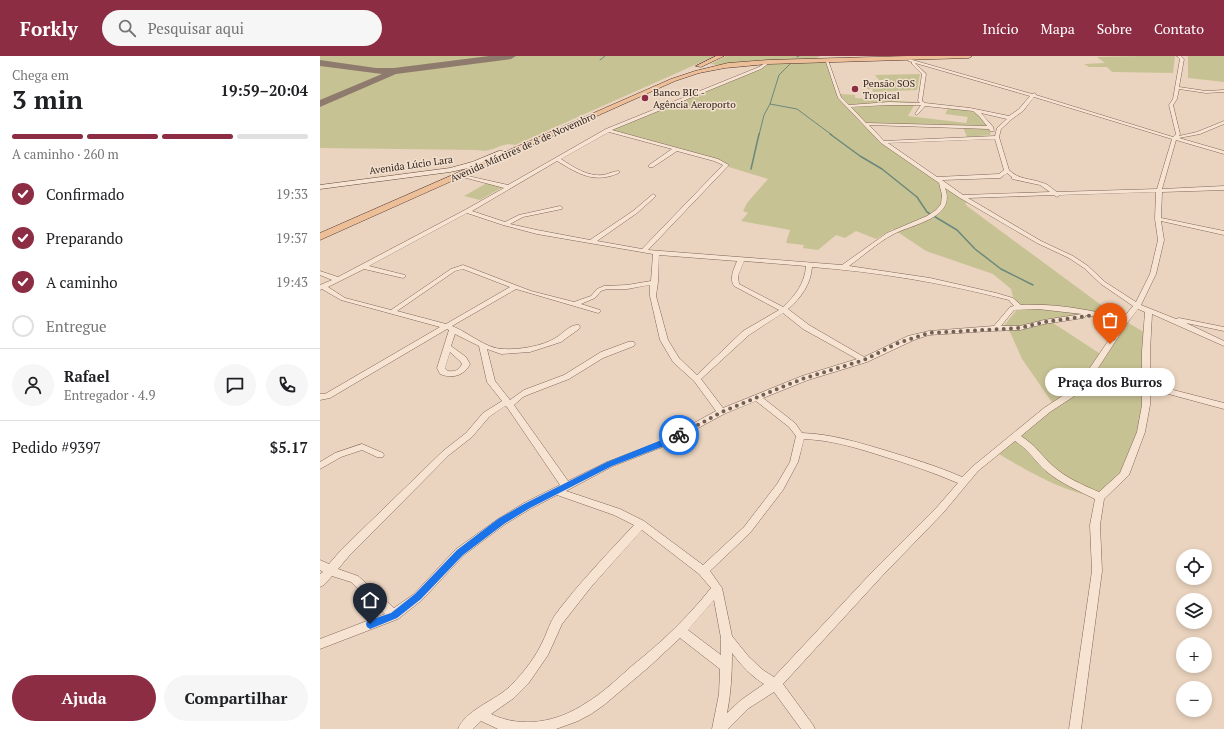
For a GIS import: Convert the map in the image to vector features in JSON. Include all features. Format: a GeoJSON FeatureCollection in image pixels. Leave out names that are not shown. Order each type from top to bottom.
{"type":"FeatureCollection","features":[{"type":"Feature","properties":{"kind":"main road","name":"Avenida Mártires de 8 de Novembro"},"geometry":{"type":"LineString","coordinates":[[320,233],[721,56]]}},
{"type":"Feature","properties":{"kind":"main road"},"geometry":{"type":"LineString","coordinates":[[874,56],[902,58]]}},
{"type":"Feature","properties":{"kind":"main road"},"geometry":{"type":"LineString","coordinates":[[708,62],[707,64],[709,66],[804,61],[825,58],[969,56]]}},
{"type":"Feature","properties":{"kind":"main road","name":"Avenida Mártires de 8 de Novembro"},"geometry":{"type":"LineString","coordinates":[[320,237],[673,80],[697,72],[728,65]]}},
{"type":"Feature","properties":{"kind":"main road","name":"Avenida Lúcio Lara"},"geometry":{"type":"LineString","coordinates":[[320,187],[454,169],[475,164],[502,153]]}},
{"type":"Feature","properties":{"kind":"street"},"geometry":{"type":"LineString","coordinates":[[719,729],[745,704],[775,684],[878,572],[940,510],[975,469],[1047,410],[1073,393],[1086,380],[1125,321],[1137,306],[1153,274],[1161,240],[1158,218],[1159,191],[1174,139],[1178,134],[1171,105],[1175,99],[1182,59],[1178,56]]}},
{"type":"Feature","properties":{"kind":"street"},"geometry":{"type":"LineString","coordinates":[[825,58],[839,97],[883,142],[962,197],[1039,242],[1070,257],[1086,267],[1103,283],[1137,306],[1168,318],[1224,344]]}},
{"type":"Feature","properties":{"kind":"street"},"geometry":{"type":"LineString","coordinates":[[902,58],[1034,94],[1086,112],[1224,153]]}},
{"type":"Feature","properties":{"kind":"street"},"geometry":{"type":"LineString","coordinates":[[902,58],[921,68],[924,74],[920,101],[924,104]]}},
{"type":"Feature","properties":{"kind":"street"},"geometry":{"type":"LineString","coordinates":[[321,288],[364,267],[467,211],[608,130],[760,68],[768,62]]}},
{"type":"Feature","properties":{"kind":"street"},"geometry":{"type":"LineString","coordinates":[[1177,88],[1206,92],[1224,91]]}},
{"type":"Feature","properties":{"kind":"street"},"geometry":{"type":"LineString","coordinates":[[997,137],[999,129],[1010,118],[1022,110],[1034,94]]}},
{"type":"Feature","properties":{"kind":"street"},"geometry":{"type":"LineString","coordinates":[[848,106],[881,103],[924,104],[966,108],[1010,118]]}},
{"type":"Feature","properties":{"kind":"street"},"geometry":{"type":"LineString","coordinates":[[917,114],[924,104]]}},
{"type":"Feature","properties":{"kind":"street"},"geometry":{"type":"LineString","coordinates":[[966,108],[981,115],[991,128],[997,137],[1007,170],[1018,178]]}},
{"type":"Feature","properties":{"kind":"street"},"geometry":{"type":"LineString","coordinates":[[1174,139],[1198,133],[1224,122]]}},
{"type":"Feature","properties":{"kind":"street"},"geometry":{"type":"LineString","coordinates":[[866,124],[991,128]]}},
{"type":"Feature","properties":{"kind":"street"},"geometry":{"type":"LineString","coordinates":[[608,130],[716,160],[726,165],[643,251]]}},
{"type":"Feature","properties":{"kind":"street"},"geometry":{"type":"LineString","coordinates":[[883,142],[997,137]]}},
{"type":"Feature","properties":{"kind":"street"},"geometry":{"type":"LineString","coordinates":[[651,166],[676,149]]}},
{"type":"Feature","properties":{"kind":"street"},"geometry":{"type":"LineString","coordinates":[[557,159],[588,176],[610,176],[618,172]]}},
{"type":"Feature","properties":{"kind":"street"},"geometry":{"type":"LineString","coordinates":[[1000,176],[1007,170]]}},
{"type":"Feature","properties":{"kind":"street"},"geometry":{"type":"LineString","coordinates":[[462,175],[508,187]]}},
{"type":"Feature","properties":{"kind":"street"},"geometry":{"type":"LineString","coordinates":[[937,180],[1000,176],[1018,178],[1042,184],[1057,195]]}},
{"type":"Feature","properties":{"kind":"street"},"geometry":{"type":"LineString","coordinates":[[844,267],[888,234],[930,217],[936,213],[945,200],[945,192],[937,180]]}},
{"type":"Feature","properties":{"kind":"street"},"geometry":{"type":"LineString","coordinates":[[962,197],[1057,195],[1224,188]]}},
{"type":"Feature","properties":{"kind":"street"},"geometry":{"type":"LineString","coordinates":[[591,242],[634,212],[653,196]]}},
{"type":"Feature","properties":{"kind":"street"},"geometry":{"type":"LineString","coordinates":[[505,224],[521,216],[560,208]]}},
{"type":"Feature","properties":{"kind":"street"},"geometry":{"type":"LineString","coordinates":[[467,211],[505,224],[591,242],[656,253],[844,267],[930,280],[960,286],[1011,300],[1019,307]]}},
{"type":"Feature","properties":{"kind":"street"},"geometry":{"type":"LineString","coordinates":[[1158,218],[1224,233]]}},
{"type":"Feature","properties":{"kind":"street"},"geometry":{"type":"LineString","coordinates":[[656,253],[653,296],[664,340],[676,360],[697,379],[722,412]]}},
{"type":"Feature","properties":{"kind":"street"},"geometry":{"type":"LineString","coordinates":[[741,260],[735,276],[734,282],[736,285],[784,310],[806,327],[864,360]]}},
{"type":"Feature","properties":{"kind":"street"},"geometry":{"type":"LineString","coordinates":[[697,379],[722,358],[748,332],[768,321],[791,304],[808,279],[810,272],[809,265]]}},
{"type":"Feature","properties":{"kind":"street"},"geometry":{"type":"LineString","coordinates":[[364,267],[403,276]]}},
{"type":"Feature","properties":{"kind":"street"},"geometry":{"type":"LineString","coordinates":[[392,312],[458,268],[468,268],[515,287],[598,311]]}},
{"type":"Feature","properties":{"kind":"street"},"geometry":{"type":"LineString","coordinates":[[320,274],[337,279]]}},
{"type":"Feature","properties":{"kind":"street"},"geometry":{"type":"LineString","coordinates":[[575,304],[593,297],[599,290],[606,287],[655,282]]}},
{"type":"Feature","properties":{"kind":"street"},"geometry":{"type":"LineString","coordinates":[[320,397],[327,396],[451,328],[515,287]]}},
{"type":"Feature","properties":{"kind":"street"},"geometry":{"type":"LineString","coordinates":[[321,288],[343,298],[451,328],[501,352],[530,350],[558,340],[576,326]]}},
{"type":"Feature","properties":{"kind":"street"},"geometry":{"type":"LineString","coordinates":[[991,329],[996,328],[1008,311],[1012,308],[1019,307],[1044,308],[1125,321]]}},
{"type":"Feature","properties":{"kind":"street"},"geometry":{"type":"LineString","coordinates":[[1075,729],[1097,571],[1095,525],[1100,497],[1124,475],[1141,432],[1146,406],[1146,352],[1149,311]]}},
{"type":"Feature","properties":{"kind":"street"},"geometry":{"type":"LineString","coordinates":[[320,644],[394,616],[418,597],[460,552],[501,522],[566,486],[610,464],[675,438],[722,412],[805,378],[864,360],[898,343],[929,333],[1020,328],[1044,322],[1094,315]]}},
{"type":"Feature","properties":{"kind":"street"},"geometry":{"type":"LineString","coordinates":[[1168,318],[1224,329]]}},
{"type":"Feature","properties":{"kind":"street"},"geometry":{"type":"LineString","coordinates":[[448,347],[451,328]]}},
{"type":"Feature","properties":{"kind":"street"},"geometry":{"type":"LineString","coordinates":[[482,344],[491,382],[509,404],[566,486]]}},
{"type":"Feature","properties":{"kind":"street"},"geometry":{"type":"LineString","coordinates":[[509,404],[514,398],[546,383],[569,376],[597,357],[631,344]]}},
{"type":"Feature","properties":{"kind":"street"},"geometry":{"type":"LineString","coordinates":[[1147,386],[1224,406]]}},
{"type":"Feature","properties":{"kind":"street"},"geometry":{"type":"LineString","coordinates":[[703,571],[747,530],[780,487],[794,462],[800,436],[792,425],[758,398]]}},
{"type":"Feature","properties":{"kind":"street"},"geometry":{"type":"LineString","coordinates":[[320,582],[345,553],[446,453],[469,435],[486,415],[503,403],[509,404]]}},
{"type":"Feature","properties":{"kind":"street"},"geometry":{"type":"LineString","coordinates":[[800,436],[819,436],[838,439],[900,457],[964,482]]}},
{"type":"Feature","properties":{"kind":"street"},"geometry":{"type":"LineString","coordinates":[[1015,436],[1028,445],[1050,469],[1072,484],[1100,497]]}},
{"type":"Feature","properties":{"kind":"street"},"geometry":{"type":"LineString","coordinates":[[320,466],[334,457],[362,447],[380,455]]}},
{"type":"Feature","properties":{"kind":"street"},"geometry":{"type":"LineString","coordinates":[[555,492],[582,499],[617,512],[641,524],[703,571],[717,588],[727,638],[725,694],[719,729]]}},
{"type":"Feature","properties":{"kind":"street"},"geometry":{"type":"LineString","coordinates":[[464,729],[480,714],[510,694],[524,680],[544,650],[558,620],[587,584],[641,524]]}},
{"type":"Feature","properties":{"kind":"street"},"geometry":{"type":"LineString","coordinates":[[320,564],[330,571],[354,579],[394,616]]}},
{"type":"Feature","properties":{"kind":"street"},"geometry":{"type":"LineString","coordinates":[[480,714],[494,722],[510,728],[528,729],[568,719],[587,710],[603,699],[653,657],[700,610],[717,588]]}},
{"type":"Feature","properties":{"kind":"street"},"geometry":{"type":"LineString","coordinates":[[700,610],[721,602]]}},
{"type":"Feature","properties":{"kind":"street"},"geometry":{"type":"LineString","coordinates":[[680,631],[727,667]]}},
{"type":"Feature","properties":{"kind":"street"},"geometry":{"type":"LineString","coordinates":[[727,638],[759,674],[775,684],[809,729]]}},
{"type":"Feature","properties":{"kind":"shaded area"},"geometry":{"type":"Polygon","coordinates":[[[320,56],[715,56],[515,145],[510,144],[483,151],[320,148],[320,56]]]}},
{"type":"Feature","properties":{"kind":"shaded area"},"geometry":{"type":"Polygon","coordinates":[[[726,56],[821,56],[814,59],[718,65],[710,64],[726,56]]]}},
{"type":"Feature","properties":{"kind":"shaded area"},"geometry":{"type":"Polygon","coordinates":[[[1175,56],[1173,73],[1112,72],[1107,67],[1089,67],[1084,64],[1105,63],[1097,57],[1175,56]]]}},
{"type":"Feature","properties":{"kind":"shaded area"},"geometry":{"type":"Polygon","coordinates":[[[1188,56],[1224,56],[1224,82],[1188,78],[1188,56]]]}},
{"type":"Feature","properties":{"kind":"shaded area"},"geometry":{"type":"Polygon","coordinates":[[[827,62],[839,96],[841,94],[855,95],[855,98],[916,102],[908,116],[966,123],[968,117],[945,114],[949,107],[969,110],[980,117],[991,128],[990,135],[967,137],[963,127],[866,124],[883,142],[970,202],[965,203],[967,206],[1112,313],[1147,334],[1146,405],[1124,475],[1100,497],[1074,492],[1046,480],[996,452],[1054,405],[1022,359],[1010,332],[1003,327],[1019,307],[1013,297],[1011,289],[993,274],[926,251],[893,229],[876,239],[856,231],[845,238],[836,235],[818,250],[803,248],[804,245],[786,243],[790,230],[741,221],[748,213],[743,211],[747,203],[768,179],[729,167],[716,160],[608,130],[708,90],[768,63],[827,62]],[[1094,315],[1050,321],[1102,355],[1125,322],[1094,315]]]}},
{"type":"Feature","properties":{"kind":"shaded area"},"geometry":{"type":"Polygon","coordinates":[[[920,74],[917,90],[873,92],[872,89],[867,89],[864,83],[886,83],[884,80],[879,80],[875,75],[920,74]]]}},
{"type":"Feature","properties":{"kind":"shaded area"},"geometry":{"type":"Polygon","coordinates":[[[487,183],[503,187],[480,200],[464,196],[487,183]]]}},
{"type":"Feature","properties":{"kind":"waterway"},"geometry":{"type":"LineString","coordinates":[[600,60],[605,56]]}},
{"type":"Feature","properties":{"kind":"waterway"},"geometry":{"type":"LineString","coordinates":[[770,104],[779,75],[791,63]]}},
{"type":"Feature","properties":{"kind":"waterway"},"geometry":{"type":"LineString","coordinates":[[759,135],[764,115],[770,104]]}},
{"type":"Feature","properties":{"kind":"waterway"},"geometry":{"type":"LineString","coordinates":[[770,104],[797,109],[832,135]]}},
{"type":"Feature","properties":{"kind":"waterway"},"geometry":{"type":"LineString","coordinates":[[751,169],[759,134]]}},
{"type":"Feature","properties":{"kind":"waterway"},"geometry":{"type":"LineString","coordinates":[[830,134],[860,156],[882,169],[917,197],[927,212],[957,230],[975,249],[1001,269],[1033,285]]}},
{"type":"Feature","properties":{"kind":"taxiway"},"geometry":{"type":"LineString","coordinates":[[320,63],[376,71],[394,71],[511,56]]}},
{"type":"Feature","properties":{"kind":"taxiway"},"geometry":{"type":"LineString","coordinates":[[320,104],[392,73]]}},
{"type":"Feature","properties":{"kind":"way so far"},"geometry":{"type":"LineString","coordinates":[[679,435],[722,412],[782,387],[805,378],[864,360],[898,343],[929,333],[1020,328],[1044,322],[1094,315],[1107,316],[1125,321],[1110,344]]}},
{"type":"Feature","properties":{"kind":"place","name":"Pensão SOS Tropical"},"geometry":{"type":"Point","coordinates":[855,89]}},
{"type":"Feature","properties":{"kind":"place","name":"Banco BIC - Agência Aeroporto"},"geometry":{"type":"Point","coordinates":[645,98]}},
{"type":"Feature","properties":{"kind":"place","name":"Praça dos Burros"},"geometry":{"type":"Point","coordinates":[1110,344]}},
{"type":"Feature","properties":{"kind":"route"},"geometry":{"type":"LineString","coordinates":[[370,624],[394,616],[418,597],[460,552],[476,539],[527,506],[610,464],[662,444],[679,435]]}}]}
